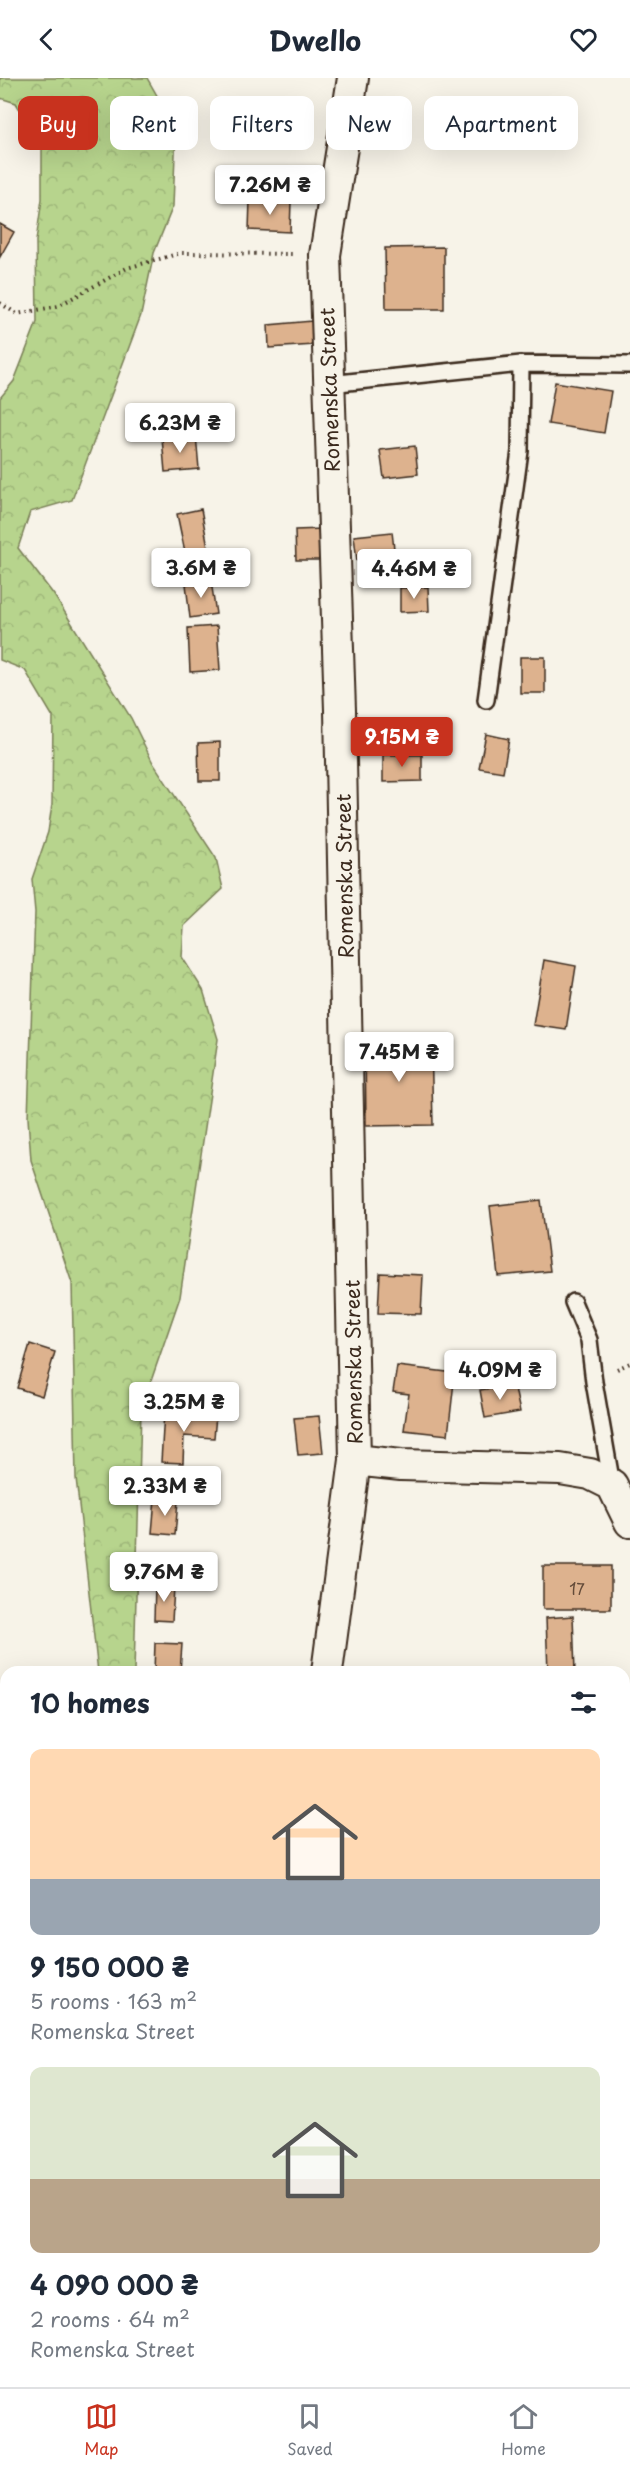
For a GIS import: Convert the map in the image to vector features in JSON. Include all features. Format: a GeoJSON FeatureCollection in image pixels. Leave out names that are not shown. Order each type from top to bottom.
{"type":"FeatureCollection","features":[{"type":"Feature","properties":{"kind":"street","name":"Romenska Street"},"geometry":{"type":"LineString","coordinates":[[328,1666],[355,1460],[341,722],[325,255],[353,78]]}},
{"type":"Feature","properties":{"kind":"street","name":"Romenska Street"},"geometry":{"type":"LineString","coordinates":[[355,1460],[401,1465],[560,1469],[590,1474],[612,1485]]}},
{"type":"Feature","properties":{"kind":"street"},"geometry":{"type":"LineString","coordinates":[[612,1485],[630,1522]]}},
{"type":"Feature","properties":{"kind":"lane"},"geometry":{"type":"LineString","coordinates":[[329,384],[521,364],[630,365]]}},
{"type":"Feature","properties":{"kind":"lane"},"geometry":{"type":"LineString","coordinates":[[486,700],[520,452],[521,364]]}},
{"type":"Feature","properties":{"kind":"lane"},"geometry":{"type":"LineString","coordinates":[[573,1302],[589,1340],[612,1485]]}},
{"type":"Feature","properties":{"kind":"path"},"geometry":{"type":"LineString","coordinates":[[0,303],[17,314],[58,306],[127,268],[181,253],[325,255]]}},
{"type":"Feature","properties":{"kind":"green space"},"geometry":{"type":"Polygon","coordinates":[[[0,78],[147,78],[157,96],[110,96],[110,150],[175,150],[173,206],[154,253],[141,315],[72,500],[30,512],[18,548],[54,595],[131,718],[153,763],[216,858],[223,889],[184,926],[182,957],[203,990],[218,1039],[180,1297],[141,1410],[134,1666],[97,1666],[76,1478],[72,1283],[31,1160],[28,1118],[35,912],[32,879],[48,832],[52,804],[53,717],[25,670],[0,660],[0,398],[14,381],[37,322],[36,241],[42,199],[42,150],[98,150],[98,96],[18,96],[18,106],[16,103],[0,98],[0,78]]]}},
{"type":"Feature","properties":{"kind":"building"},"geometry":{"type":"Polygon","coordinates":[[[250,200],[291,201],[290,232],[249,230],[250,200]]]}},
{"type":"Feature","properties":{"kind":"building"},"geometry":{"type":"Polygon","coordinates":[[[0,224],[14,232],[0,257],[0,224]]]}},
{"type":"Feature","properties":{"kind":"building"},"geometry":{"type":"Polygon","coordinates":[[[444,247],[444,309],[386,309],[385,248],[444,247]]]}},
{"type":"Feature","properties":{"kind":"building"},"geometry":{"type":"Polygon","coordinates":[[[312,321],[314,345],[269,348],[268,325],[312,321]]]}},
{"type":"Feature","properties":{"kind":"building"},"geometry":{"type":"Polygon","coordinates":[[[555,382],[611,391],[604,433],[548,424],[555,382]]]}},
{"type":"Feature","properties":{"kind":"building"},"geometry":{"type":"Polygon","coordinates":[[[196,435],[199,469],[165,472],[162,438],[196,435]]]}},
{"type":"Feature","properties":{"kind":"building"},"geometry":{"type":"Polygon","coordinates":[[[415,446],[418,474],[384,478],[380,450],[415,446]]]}},
{"type":"Feature","properties":{"kind":"building"},"geometry":{"type":"Polygon","coordinates":[[[201,509],[208,547],[185,552],[177,514],[201,509]]]}},
{"type":"Feature","properties":{"kind":"building"},"geometry":{"type":"Polygon","coordinates":[[[323,529],[323,560],[296,560],[295,530],[323,529]]]}},
{"type":"Feature","properties":{"kind":"building"},"geometry":{"type":"Polygon","coordinates":[[[392,532],[395,557],[357,561],[354,536],[392,532]]]}},
{"type":"Feature","properties":{"kind":"building"},"geometry":{"type":"Polygon","coordinates":[[[211,581],[216,614],[190,618],[186,584],[211,581]]]}},
{"type":"Feature","properties":{"kind":"building"},"geometry":{"type":"Polygon","coordinates":[[[428,587],[429,611],[400,612],[400,588],[428,587]]]}},
{"type":"Feature","properties":{"kind":"building"},"geometry":{"type":"Polygon","coordinates":[[[217,626],[220,670],[190,672],[188,628],[217,626]]]}},
{"type":"Feature","properties":{"kind":"building"},"geometry":{"type":"Polygon","coordinates":[[[520,657],[545,657],[545,693],[520,693],[520,657]]]}},
{"type":"Feature","properties":{"kind":"building"},"geometry":{"type":"Polygon","coordinates":[[[486,734],[509,739],[503,772],[479,768],[486,734]]]}},
{"type":"Feature","properties":{"kind":"building"},"geometry":{"type":"Polygon","coordinates":[[[220,742],[220,781],[199,781],[198,743],[220,742]]]}},
{"type":"Feature","properties":{"kind":"building"},"geometry":{"type":"Polygon","coordinates":[[[383,755],[422,755],[422,781],[383,782],[383,755]]]}},
{"type":"Feature","properties":{"kind":"building"},"geometry":{"type":"Polygon","coordinates":[[[544,960],[576,966],[566,1030],[533,1025],[544,960]]]}},
{"type":"Feature","properties":{"kind":"building"},"geometry":{"type":"Polygon","coordinates":[[[431,1040],[433,1125],[366,1126],[365,1041],[431,1040]]]}},
{"type":"Feature","properties":{"kind":"building"},"geometry":{"type":"Polygon","coordinates":[[[541,1200],[550,1271],[498,1276],[490,1206],[541,1200]]]}},
{"type":"Feature","properties":{"kind":"building"},"geometry":{"type":"Polygon","coordinates":[[[380,1273],[423,1275],[421,1314],[378,1313],[380,1273]]]}},
{"type":"Feature","properties":{"kind":"building"},"geometry":{"type":"Polygon","coordinates":[[[30,1344],[55,1352],[42,1396],[17,1388],[30,1344]]]}},
{"type":"Feature","properties":{"kind":"building"},"geometry":{"type":"Polygon","coordinates":[[[397,1366],[455,1373],[448,1435],[404,1430],[409,1394],[393,1392],[397,1366]]]}},
{"type":"Feature","properties":{"kind":"building"},"geometry":{"type":"Polygon","coordinates":[[[514,1384],[520,1412],[485,1418],[480,1390],[514,1384]]]}},
{"type":"Feature","properties":{"kind":"building"},"geometry":{"type":"Polygon","coordinates":[[[164,1412],[216,1415],[214,1438],[184,1436],[183,1463],[161,1462],[164,1412]]]}},
{"type":"Feature","properties":{"kind":"building"},"geometry":{"type":"Polygon","coordinates":[[[319,1416],[323,1453],[298,1455],[294,1418],[319,1416]]]}},
{"type":"Feature","properties":{"kind":"building"},"geometry":{"type":"Polygon","coordinates":[[[155,1499],[178,1501],[175,1535],[152,1533],[155,1499]]]}},
{"type":"Feature","properties":{"kind":"building"},"geometry":{"type":"Polygon","coordinates":[[[543,1566],[611,1566],[611,1609],[543,1609],[543,1566]]]}},
{"type":"Feature","properties":{"kind":"building"},"geometry":{"type":"Polygon","coordinates":[[[155,1586],[174,1587],[172,1621],[154,1620],[155,1586]]]}},
{"type":"Feature","properties":{"kind":"building"},"geometry":{"type":"Polygon","coordinates":[[[573,1616],[575,1666],[548,1666],[546,1618],[573,1616]]]}},
{"type":"Feature","properties":{"kind":"building"},"geometry":{"type":"Polygon","coordinates":[[[155,1643],[182,1644],[180,1666],[154,1666],[155,1643]]]}}]}
